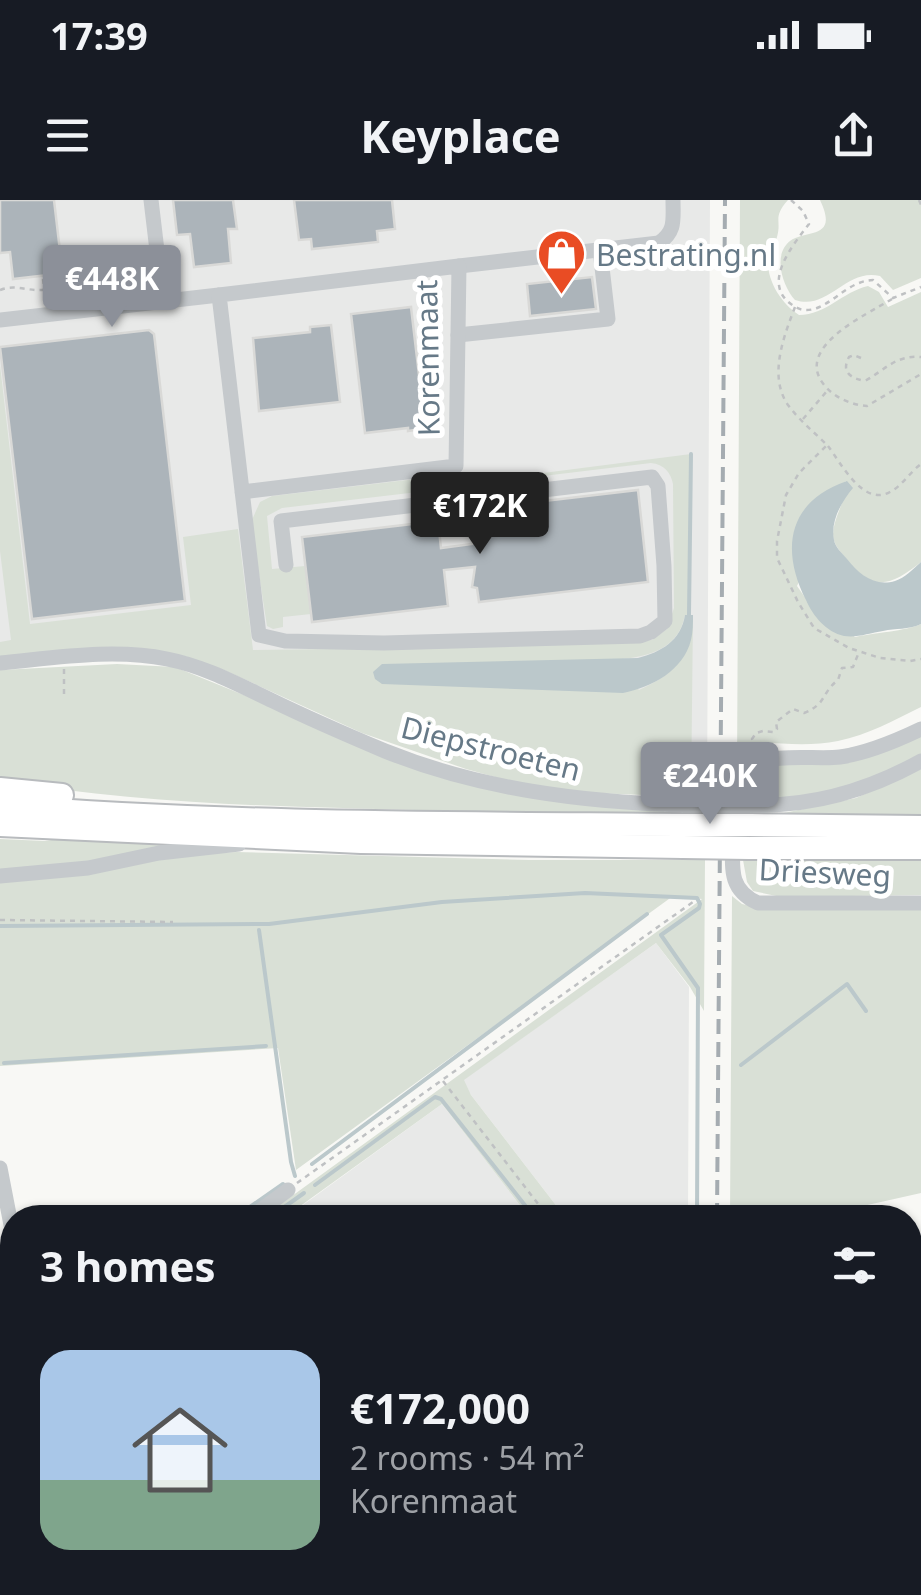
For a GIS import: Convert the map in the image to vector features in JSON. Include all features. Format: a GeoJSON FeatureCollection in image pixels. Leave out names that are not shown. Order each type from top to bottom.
{"type":"FeatureCollection","features":[{"type":"Feature","properties":{"kind":"highway"},"geometry":{"type":"LineString","coordinates":[[0,790],[185,807],[250,818]]}},
{"type":"Feature","properties":{"kind":"highway"},"geometry":{"type":"LineString","coordinates":[[0,806],[179,816],[422,822],[921,827]]}},
{"type":"Feature","properties":{"kind":"highway"},"geometry":{"type":"LineString","coordinates":[[0,825],[290,840],[683,826]]}},
{"type":"Feature","properties":{"kind":"highway"},"geometry":{"type":"LineString","coordinates":[[750,826],[921,848]]}},
{"type":"Feature","properties":{"kind":"street"},"geometry":{"type":"LineString","coordinates":[[151,200],[163,301]]}},
{"type":"Feature","properties":{"kind":"street"},"geometry":{"type":"LineString","coordinates":[[458,266],[658,243],[669,236],[673,200]]}},
{"type":"Feature","properties":{"kind":"street"},"geometry":{"type":"LineString","coordinates":[[458,335],[608,319],[600,250]]}},
{"type":"Feature","properties":{"kind":"street","name":"Korenmaat"},"geometry":{"type":"LineString","coordinates":[[0,320],[458,266],[456,466],[242,492]]}},
{"type":"Feature","properties":{"kind":"street"},"geometry":{"type":"LineString","coordinates":[[219,295],[259,634],[286,641],[384,643],[640,636],[665,621],[658,486],[652,478],[281,521],[286,565]]}},
{"type":"Feature","properties":{"kind":"street"},"geometry":{"type":"LineString","coordinates":[[456,466],[459,500]]}},
{"type":"Feature","properties":{"kind":"street","name":"Diepstroeten"},"geometry":{"type":"LineString","coordinates":[[0,662],[133,655],[171,660],[224,678],[308,718],[435,768],[533,792],[629,804],[683,826]]}},
{"type":"Feature","properties":{"kind":"street","name":"Driesweg"},"geometry":{"type":"LineString","coordinates":[[921,728],[857,754],[818,759],[772,758],[750,766],[734,787],[732,868],[744,896],[758,902],[921,903]]}},
{"type":"Feature","properties":{"kind":"street"},"geometry":{"type":"LineString","coordinates":[[750,826],[791,803],[850,792],[921,761]]}},
{"type":"Feature","properties":{"kind":"street"},"geometry":{"type":"LineString","coordinates":[[0,876],[290,840]]}},
{"type":"Feature","properties":{"kind":"street"},"geometry":{"type":"LineString","coordinates":[[0,1168],[7,1205]]}},
{"type":"Feature","properties":{"kind":"street"},"geometry":{"type":"LineString","coordinates":[[268,1205],[288,1190]]}},
{"type":"Feature","properties":{"kind":"path"},"geometry":{"type":"LineString","coordinates":[[791,200],[809,224],[779,274],[780,289],[795,307],[818,308],[864,280],[873,280],[893,298]]}},
{"type":"Feature","properties":{"kind":"path"},"geometry":{"type":"LineString","coordinates":[[0,290],[8,286],[44,289],[55,285],[77,289],[88,275]]}},
{"type":"Feature","properties":{"kind":"path"},"geometry":{"type":"LineString","coordinates":[[43,280],[47,314]]}},
{"type":"Feature","properties":{"kind":"path"},"geometry":{"type":"LineString","coordinates":[[921,287],[893,298],[839,332],[820,351],[817,365],[828,390],[867,406],[921,374]]}},
{"type":"Feature","properties":{"kind":"path"},"geometry":{"type":"LineString","coordinates":[[795,307],[782,339],[780,372],[782,394],[792,410],[827,445],[861,488],[884,495],[921,464]]}},
{"type":"Feature","properties":{"kind":"path"},"geometry":{"type":"LineString","coordinates":[[860,358],[849,357],[844,368],[855,379],[865,381],[896,360],[921,357]]}},
{"type":"Feature","properties":{"kind":"path"},"geometry":{"type":"LineString","coordinates":[[802,420],[828,390]]}},
{"type":"Feature","properties":{"kind":"path"},"geometry":{"type":"LineString","coordinates":[[827,445],[799,473],[786,495],[776,542],[777,558],[814,628],[849,648],[896,660],[921,659]]}},
{"type":"Feature","properties":{"kind":"path"},"geometry":{"type":"LineString","coordinates":[[752,739],[760,731],[774,732],[776,722],[790,710],[804,713],[820,705],[838,680],[839,671],[853,667],[860,651]]}},
{"type":"Feature","properties":{"kind":"path"},"geometry":{"type":"LineString","coordinates":[[63,658],[64,698]]}},
{"type":"Feature","properties":{"kind":"path"},"geometry":{"type":"LineString","coordinates":[[288,1190],[693,902]]}},
{"type":"Feature","properties":{"kind":"path"},"geometry":{"type":"LineString","coordinates":[[0,920],[173,922]]}},
{"type":"Feature","properties":{"kind":"path"},"geometry":{"type":"LineString","coordinates":[[442,1080],[538,1205]]}},
{"type":"Feature","properties":{"kind":"shaded area"},"geometry":{"type":"Polygon","coordinates":[[[0,200],[710,200],[707,800],[537,780],[188,652],[0,653],[0,200]]]}},
{"type":"Feature","properties":{"kind":"shaded area"},"geometry":{"type":"Polygon","coordinates":[[[740,200],[788,200],[779,215],[768,268],[777,292],[799,315],[818,311],[868,286],[879,292],[888,307],[921,292],[921,562],[901,576],[883,582],[857,571],[833,538],[846,481],[797,586],[855,637],[921,624],[921,707],[838,741],[749,742],[749,761],[737,771],[740,200]]]}},
{"type":"Feature","properties":{"kind":"shaded area"},"geometry":{"type":"Polygon","coordinates":[[[820,200],[921,200],[921,278],[893,290],[880,276],[868,275],[818,300],[795,300],[783,279],[782,254],[790,241],[823,227],[825,213],[820,200]]]}},
{"type":"Feature","properties":{"kind":"shaded area"},"geometry":{"type":"Polygon","coordinates":[[[0,365],[30,624],[191,605],[183,537],[238,529],[253,650],[652,640],[667,629],[674,608],[673,484],[663,467],[651,463],[464,483],[691,454],[689,615],[685,615],[667,645],[636,657],[613,660],[639,690],[652,684],[672,670],[685,653],[693,615],[691,797],[571,792],[466,769],[362,733],[185,656],[0,656],[0,642],[11,640],[0,551],[0,365]]]}},
{"type":"Feature","properties":{"kind":"shaded area"},"geometry":{"type":"Polygon","coordinates":[[[424,478],[435,485],[435,490],[282,508],[267,516],[272,569],[305,566],[311,614],[283,617],[283,627],[267,626],[251,522],[260,502],[272,496],[424,478]]]}},
{"type":"Feature","properties":{"kind":"shaded area"},"geometry":{"type":"Polygon","coordinates":[[[847,481],[853,488],[835,519],[836,545],[862,574],[874,581],[899,580],[921,562],[921,624],[844,636],[826,627],[809,606],[793,563],[795,529],[812,501],[847,481]]]}},
{"type":"Feature","properties":{"kind":"shaded area"},"geometry":{"type":"Polygon","coordinates":[[[685,615],[693,615],[693,631],[681,661],[655,682],[623,693],[382,684],[373,672],[382,664],[638,658],[669,644],[685,615]]]}},
{"type":"Feature","properties":{"kind":"shaded area"},"geometry":{"type":"Polygon","coordinates":[[[117,664],[175,667],[420,767],[664,813],[214,803],[128,797],[0,780],[0,670],[117,664]]]}},
{"type":"Feature","properties":{"kind":"shaded area"},"geometry":{"type":"Polygon","coordinates":[[[921,734],[921,754],[863,781],[800,796],[736,797],[745,775],[773,763],[921,734]]]}},
{"type":"Feature","properties":{"kind":"shaded area"},"geometry":{"type":"Polygon","coordinates":[[[921,769],[921,815],[779,814],[856,798],[921,769]]]}},
{"type":"Feature","properties":{"kind":"shaded area"},"geometry":{"type":"Polygon","coordinates":[[[64,838],[191,845],[91,863],[0,872],[0,839],[64,838]]]}},
{"type":"Feature","properties":{"kind":"shaded area"},"geometry":{"type":"Polygon","coordinates":[[[195,854],[705,860],[704,1011],[656,943],[464,1080],[471,1095],[556,1205],[520,1205],[442,1104],[302,1205],[280,1205],[702,899],[673,896],[296,1170],[278,1048],[0,1066],[0,879],[195,854]]]}},
{"type":"Feature","properties":{"kind":"shaded area"},"geometry":{"type":"Polygon","coordinates":[[[921,859],[921,895],[781,897],[753,891],[743,860],[921,859]]]}},
{"type":"Feature","properties":{"kind":"shaded area"},"geometry":{"type":"Polygon","coordinates":[[[732,896],[742,904],[767,910],[921,908],[921,1193],[868,1205],[730,1205],[732,896]]]}},
{"type":"Feature","properties":{"kind":"shaded area"},"geometry":{"type":"Polygon","coordinates":[[[656,943],[689,987],[688,1205],[556,1205],[463,1080],[656,943]]]}},
{"type":"Feature","properties":{"kind":"shaded area"},"geometry":{"type":"Polygon","coordinates":[[[442,1104],[520,1205],[303,1205],[442,1104]]]}},
{"type":"Feature","properties":{"kind":"building"},"geometry":{"type":"Polygon","coordinates":[[[0,200],[54,200],[60,251],[73,250],[80,275],[68,282],[59,281],[58,274],[13,279],[10,252],[0,253],[0,200]]]}},
{"type":"Feature","properties":{"kind":"building"},"geometry":{"type":"Polygon","coordinates":[[[173,200],[233,200],[237,229],[228,229],[231,263],[194,267],[190,234],[177,235],[173,200]]]}},
{"type":"Feature","properties":{"kind":"building"},"geometry":{"type":"Polygon","coordinates":[[[294,200],[392,200],[395,229],[377,231],[378,242],[312,249],[311,239],[299,240],[294,200]]]}},
{"type":"Feature","properties":{"kind":"building"},"geometry":{"type":"Polygon","coordinates":[[[592,277],[596,309],[530,316],[527,284],[592,277]]]}},
{"type":"Feature","properties":{"kind":"building"},"geometry":{"type":"Polygon","coordinates":[[[411,307],[428,428],[365,433],[351,314],[411,307]]]}},
{"type":"Feature","properties":{"kind":"building"},"geometry":{"type":"Polygon","coordinates":[[[331,325],[340,402],[259,411],[253,338],[310,332],[310,327],[331,325]]]}},
{"type":"Feature","properties":{"kind":"building"},"geometry":{"type":"Polygon","coordinates":[[[149,330],[154,334],[185,601],[32,619],[0,347],[149,330]]]}},
{"type":"Feature","properties":{"kind":"building"},"geometry":{"type":"Polygon","coordinates":[[[638,490],[648,582],[479,602],[477,588],[472,587],[475,567],[444,570],[448,606],[312,622],[302,537],[438,521],[441,548],[472,544],[468,510],[638,490]]]}},
{"type":"Feature","properties":{"kind":"waterway"},"geometry":{"type":"LineString","coordinates":[[689,615],[691,454]]}},
{"type":"Feature","properties":{"kind":"waterway"},"geometry":{"type":"LineString","coordinates":[[0,926],[269,924],[442,902],[585,893],[697,898],[699,908],[661,935],[698,988],[697,1205]]}},
{"type":"Feature","properties":{"kind":"waterway"},"geometry":{"type":"LineString","coordinates":[[312,1164],[647,914]]}},
{"type":"Feature","properties":{"kind":"waterway"},"geometry":{"type":"LineString","coordinates":[[259,930],[295,1176]]}},
{"type":"Feature","properties":{"kind":"waterway"},"geometry":{"type":"LineString","coordinates":[[741,1065],[847,984],[866,1011]]}},
{"type":"Feature","properties":{"kind":"waterway"},"geometry":{"type":"LineString","coordinates":[[4,1063],[266,1046]]}},
{"type":"Feature","properties":{"kind":"waterway"},"geometry":{"type":"LineString","coordinates":[[315,1185],[435,1097],[441,1099],[525,1205]]}},
{"type":"Feature","properties":{"kind":"waterway"},"geometry":{"type":"LineString","coordinates":[[253,1205],[283,1184]]}},
{"type":"Feature","properties":{"kind":"waterway"},"geometry":{"type":"LineString","coordinates":[[287,1205],[304,1193]]}},
{"type":"Feature","properties":{"kind":"railway"},"geometry":{"type":"LineString","coordinates":[[717,1205],[725,200]]}},
{"type":"Feature","properties":{"kind":"place","name":"Bestrating.nl"},"geometry":{"type":"Point","coordinates":[561,296]}}]}
